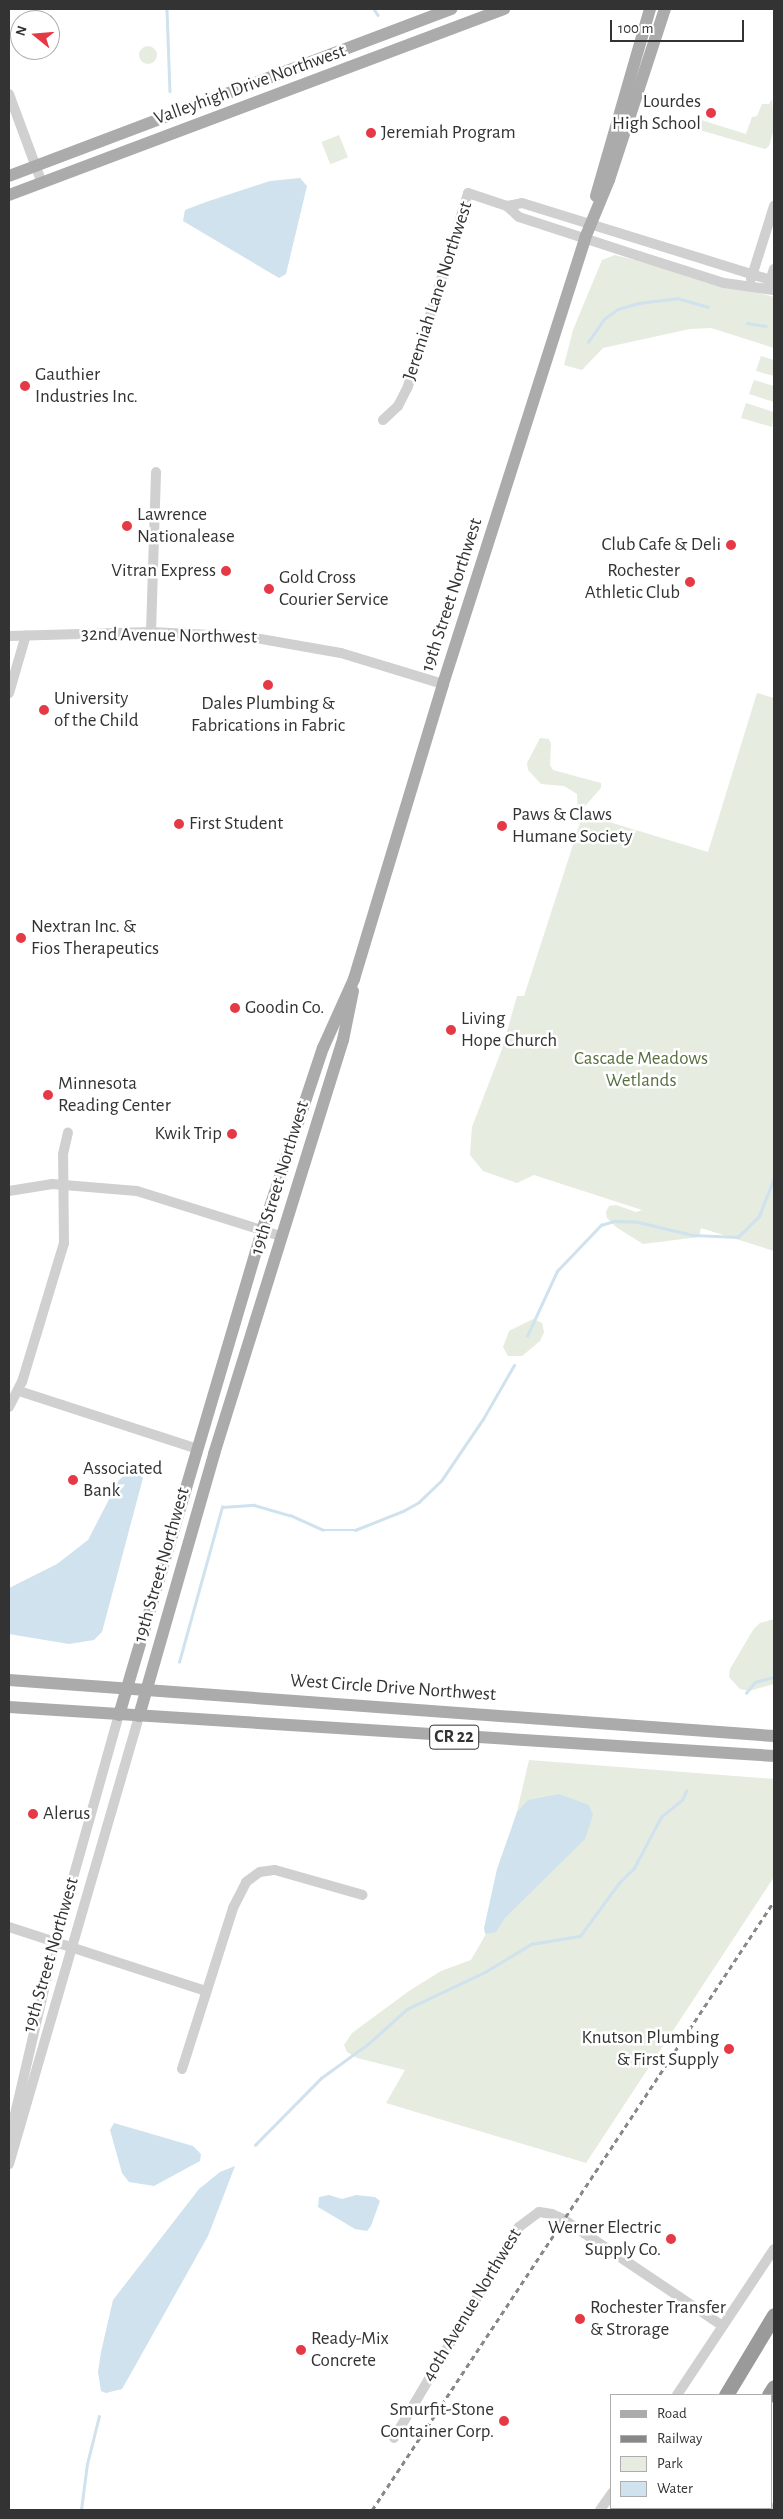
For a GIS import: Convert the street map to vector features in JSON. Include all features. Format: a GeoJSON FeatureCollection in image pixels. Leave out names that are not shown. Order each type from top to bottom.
{"type":"FeatureCollection","features":[{"type":"Feature","properties":{"kind":"highway"},"geometry":{"type":"LineString","coordinates":[[728,2394],[774,2315]]}},
{"type":"Feature","properties":{"kind":"highway"},"geometry":{"type":"LineString","coordinates":[[728,2394],[774,2325]]}},
{"type":"Feature","properties":{"kind":"main road","name":"Valleyhigh Drive Northwest"},"geometry":{"type":"LineString","coordinates":[[9,176],[452,9]]}},
{"type":"Feature","properties":{"kind":"main road","name":"Valleyhigh Drive Northwest"},"geometry":{"type":"LineString","coordinates":[[9,195],[504,9]]}},
{"type":"Feature","properties":{"kind":"main road","name":"19th Street Northwest"},"geometry":{"type":"LineString","coordinates":[[590,224],[600,180],[650,9]]}},
{"type":"Feature","properties":{"kind":"main road","name":"19th Street Northwest"},"geometry":{"type":"LineString","coordinates":[[139,1716],[214,1454],[343,1040],[354,979],[443,684],[584,238],[609,180],[665,9]]}},
{"type":"Feature","properties":{"kind":"main road","name":"19th Street Northwest"},"geometry":{"type":"LineString","coordinates":[[119,1715],[262,1231],[323,1048],[354,979]]}},
{"type":"Feature","properties":{"kind":"main road","name":"West Circle Drive Northwest"},"geometry":{"type":"LineString","coordinates":[[9,1680],[774,1736]]}},
{"type":"Feature","properties":{"kind":"main road","name":"CR 22"},"geometry":{"type":"LineString","coordinates":[[9,1707],[772,1756]]}},
{"type":"Feature","properties":{"kind":"street"},"geometry":{"type":"LineString","coordinates":[[9,94],[42,183]]}},
{"type":"Feature","properties":{"kind":"street","name":"Jeremiah Lane Northwest"},"geometry":{"type":"LineString","coordinates":[[383,420],[398,406],[408,386],[468,193],[508,206],[519,217],[584,238],[749,288],[772,286]]}},
{"type":"Feature","properties":{"kind":"street","name":"Jeremiah Lane Northwest"},"geometry":{"type":"LineString","coordinates":[[508,206],[522,203],[752,274],[772,286]]}},
{"type":"Feature","properties":{"kind":"street"},"geometry":{"type":"LineString","coordinates":[[749,288],[774,206]]}},
{"type":"Feature","properties":{"kind":"street"},"geometry":{"type":"LineString","coordinates":[[772,286],[774,269]]}},
{"type":"Feature","properties":{"kind":"street"},"geometry":{"type":"LineString","coordinates":[[151,632],[156,472]]}},
{"type":"Feature","properties":{"kind":"street","name":"32nd Avenue Northwest"},"geometry":{"type":"LineString","coordinates":[[9,636],[151,632],[222,634],[282,641],[348,655],[443,684]]}},
{"type":"Feature","properties":{"kind":"street"},"geometry":{"type":"LineString","coordinates":[[9,692],[26,635]]}},
{"type":"Feature","properties":{"kind":"street"},"geometry":{"type":"LineString","coordinates":[[9,1407],[18,1391],[64,1243],[62,1154],[68,1133]]}},
{"type":"Feature","properties":{"kind":"street"},"geometry":{"type":"LineString","coordinates":[[9,1191],[63,1184],[137,1191],[281,1236]]}},
{"type":"Feature","properties":{"kind":"street"},"geometry":{"type":"LineString","coordinates":[[18,1391],[198,1449]]}},
{"type":"Feature","properties":{"kind":"street","name":"19th Street Northwest"},"geometry":{"type":"LineString","coordinates":[[9,2140],[55,1942],[119,1715]]}},
{"type":"Feature","properties":{"kind":"street","name":"19th Street Northwest"},"geometry":{"type":"LineString","coordinates":[[9,2164],[139,1716]]}},
{"type":"Feature","properties":{"kind":"street"},"geometry":{"type":"LineString","coordinates":[[182,2069],[237,1898],[254,1875],[268,1870],[283,1872],[363,1895]]}},
{"type":"Feature","properties":{"kind":"street"},"geometry":{"type":"LineString","coordinates":[[9,1927],[206,1991]]}},
{"type":"Feature","properties":{"kind":"street","name":"40th Avenue Northwest"},"geometry":{"type":"LineString","coordinates":[[394,2438],[519,2227],[539,2212],[552,2214],[563,2220],[723,2326]]}},
{"type":"Feature","properties":{"kind":"street"},"geometry":{"type":"LineString","coordinates":[[678,2394],[774,2249]]}},
{"type":"Feature","properties":{"kind":"street"},"geometry":{"type":"LineString","coordinates":[[600,2510],[610,2496]]}},
{"type":"Feature","properties":{"kind":"green space"},"geometry":{"type":"Polygon","coordinates":[[[148,46],[154,49],[157,55],[154,61],[148,64],[142,61],[139,55],[142,49],[148,46]]]}},
{"type":"Feature","properties":{"kind":"green space"},"geometry":{"type":"Polygon","coordinates":[[[772,99],[774,129],[769,146],[765,149],[679,124],[701,120],[746,134],[752,117],[757,116],[762,104],[769,104],[772,99]]]}},
{"type":"Feature","properties":{"kind":"green space"},"geometry":{"type":"Polygon","coordinates":[[[339,135],[348,157],[330,164],[321,142],[339,135]]]}},
{"type":"Feature","properties":{"kind":"green space"},"geometry":{"type":"Polygon","coordinates":[[[615,255],[774,297],[774,348],[711,328],[690,329],[603,348],[582,370],[564,365],[573,330],[602,260],[615,255]]]}},
{"type":"Feature","properties":{"kind":"green space"},"geometry":{"type":"Polygon","coordinates":[[[761,356],[774,360],[774,376],[756,371],[761,356]]]}},
{"type":"Feature","properties":{"kind":"green space"},"geometry":{"type":"Polygon","coordinates":[[[754,380],[774,386],[774,402],[749,394],[754,380]]]}},
{"type":"Feature","properties":{"kind":"green space"},"geometry":{"type":"Polygon","coordinates":[[[746,403],[774,412],[772,427],[741,418],[746,403]]]}},
{"type":"Feature","properties":{"kind":"green space","name":"Cascade Meadows Wetlands"},"geometry":{"type":"Polygon","coordinates":[[[757,693],[774,698],[774,1251],[701,1228],[699,1237],[643,1244],[616,1227],[607,1218],[606,1212],[609,1206],[616,1205],[636,1212],[642,1210],[534,1175],[517,1183],[483,1171],[470,1155],[472,1127],[502,1049],[517,996],[524,996],[583,814],[708,852],[757,693]]]}},
{"type":"Feature","properties":{"kind":"green space"},"geometry":{"type":"Polygon","coordinates":[[[540,738],[549,739],[551,744],[550,765],[553,770],[601,783],[601,788],[578,814],[577,794],[564,786],[541,784],[528,770],[527,763],[540,738]]]}},
{"type":"Feature","properties":{"kind":"green space"},"geometry":{"type":"Polygon","coordinates":[[[533,1319],[542,1323],[544,1332],[540,1341],[522,1356],[508,1356],[503,1347],[509,1331],[533,1319]]]}},
{"type":"Feature","properties":{"kind":"green space"},"geometry":{"type":"Polygon","coordinates":[[[774,1619],[774,1684],[749,1691],[740,1689],[729,1677],[730,1669],[753,1630],[760,1623],[774,1619]]]}},
{"type":"Feature","properties":{"kind":"green space"},"geometry":{"type":"Polygon","coordinates":[[[529,1760],[774,1779],[774,1877],[586,2163],[386,2103],[405,2070],[357,2058],[347,2052],[344,2045],[352,2033],[409,1991],[441,1971],[471,1960],[490,1927],[529,1760]]]}},
{"type":"Feature","properties":{"kind":"water"},"geometry":{"type":"Polygon","coordinates":[[[300,178],[307,186],[286,274],[279,278],[183,221],[185,210],[206,202],[270,181],[300,178]]]}},
{"type":"Feature","properties":{"kind":"water"},"geometry":{"type":"Polygon","coordinates":[[[133,1468],[143,1478],[102,1632],[94,1640],[69,1644],[9,1634],[9,1588],[57,1564],[88,1540],[119,1480],[133,1468]]]}},
{"type":"Feature","properties":{"kind":"water"},"geometry":{"type":"Polygon","coordinates":[[[559,1794],[589,1805],[593,1815],[585,1839],[505,1918],[496,1932],[485,1934],[484,1928],[497,1869],[517,1812],[528,1800],[559,1794]]]}},
{"type":"Feature","properties":{"kind":"water"},"geometry":{"type":"Polygon","coordinates":[[[114,2123],[193,2146],[201,2154],[200,2161],[154,2186],[129,2182],[122,2173],[110,2130],[114,2123]]]}},
{"type":"Feature","properties":{"kind":"water"},"geometry":{"type":"Polygon","coordinates":[[[235,2166],[208,2236],[122,2389],[106,2393],[101,2391],[98,2372],[113,2300],[199,2189],[220,2172],[235,2166]]]}},
{"type":"Feature","properties":{"kind":"water"},"geometry":{"type":"Polygon","coordinates":[[[329,2195],[342,2199],[356,2195],[375,2197],[380,2201],[371,2226],[367,2231],[355,2229],[318,2207],[319,2197],[329,2195]]]}},
{"type":"Feature","properties":{"kind":"waterway"},"geometry":{"type":"LineString","coordinates":[[374,9],[378,15]]}},
{"type":"Feature","properties":{"kind":"waterway"},"geometry":{"type":"LineString","coordinates":[[167,10],[170,91]]}},
{"type":"Feature","properties":{"kind":"waterway"},"geometry":{"type":"LineString","coordinates":[[588,342],[604,319],[618,309],[639,303],[677,298],[708,307]]}},
{"type":"Feature","properties":{"kind":"waterway"},"geometry":{"type":"LineString","coordinates":[[747,323],[766,326]]}},
{"type":"Feature","properties":{"kind":"waterway"},"geometry":{"type":"LineString","coordinates":[[527,1336],[557,1271],[601,1225],[614,1221],[638,1222],[693,1235],[738,1237],[759,1216],[774,1178]]}},
{"type":"Feature","properties":{"kind":"waterway"},"geometry":{"type":"LineString","coordinates":[[179,1662],[222,1507],[254,1505],[290,1515],[323,1530],[355,1530],[403,1511],[419,1502],[441,1481],[483,1419],[514,1365]]}},
{"type":"Feature","properties":{"kind":"waterway"},"geometry":{"type":"LineString","coordinates":[[746,1693],[755,1682],[774,1677]]}},
{"type":"Feature","properties":{"kind":"waterway"},"geometry":{"type":"LineString","coordinates":[[255,2145],[321,2078],[368,2044],[407,2009],[485,1972],[531,1944],[580,1936],[619,1883],[634,1868],[661,1817],[682,1800],[686,1791]]}},
{"type":"Feature","properties":{"kind":"waterway"},"geometry":{"type":"LineString","coordinates":[[81,2510],[87,2464],[99,2416]]}},
{"type":"Feature","properties":{"kind":"railway"},"geometry":{"type":"LineString","coordinates":[[372,2510],[774,1901]]}},
{"type":"Feature","properties":{"kind":"place","name":"Lourdes High School"},"geometry":{"type":"Point","coordinates":[711,113]}},
{"type":"Feature","properties":{"kind":"place","name":"Jeremiah Program"},"geometry":{"type":"Point","coordinates":[371,133]}},
{"type":"Feature","properties":{"kind":"place","name":"Gauthier Industries Inc."},"geometry":{"type":"Point","coordinates":[25,386]}},
{"type":"Feature","properties":{"kind":"place","name":"Lawrence Nationalease"},"geometry":{"type":"Point","coordinates":[127,526]}},
{"type":"Feature","properties":{"kind":"place","name":"Club Cafe & Deli"},"geometry":{"type":"Point","coordinates":[731,545]}},
{"type":"Feature","properties":{"kind":"place","name":"Vitran Express"},"geometry":{"type":"Point","coordinates":[226,571]}},
{"type":"Feature","properties":{"kind":"place","name":"Rochester Athletic Club"},"geometry":{"type":"Point","coordinates":[690,582]}},
{"type":"Feature","properties":{"kind":"place","name":"Gold Cross Courier Service"},"geometry":{"type":"Point","coordinates":[269,589]}},
{"type":"Feature","properties":{"kind":"place","name":"Dales Plumbing & Fabrications in Fabric"},"geometry":{"type":"Point","coordinates":[268,685]}},
{"type":"Feature","properties":{"kind":"place","name":"University of the Child"},"geometry":{"type":"Point","coordinates":[44,710]}},
{"type":"Feature","properties":{"kind":"place","name":"First Student"},"geometry":{"type":"Point","coordinates":[179,824]}},
{"type":"Feature","properties":{"kind":"place","name":"Paws & Claws Humane Society"},"geometry":{"type":"Point","coordinates":[502,826]}},
{"type":"Feature","properties":{"kind":"place","name":"Nextran Inc. & Fios Therapeutics"},"geometry":{"type":"Point","coordinates":[21,938]}},
{"type":"Feature","properties":{"kind":"place","name":"Goodin Co."},"geometry":{"type":"Point","coordinates":[235,1008]}},
{"type":"Feature","properties":{"kind":"place","name":"Living Hope Church"},"geometry":{"type":"Point","coordinates":[451,1030]}},
{"type":"Feature","properties":{"kind":"place","name":"Minnesota Reading Center"},"geometry":{"type":"Point","coordinates":[48,1095]}},
{"type":"Feature","properties":{"kind":"place","name":"Kwik Trip"},"geometry":{"type":"Point","coordinates":[232,1134]}},
{"type":"Feature","properties":{"kind":"place","name":"Associated Bank"},"geometry":{"type":"Point","coordinates":[73,1480]}},
{"type":"Feature","properties":{"kind":"place","name":"Alerus"},"geometry":{"type":"Point","coordinates":[33,1814]}},
{"type":"Feature","properties":{"kind":"place","name":"Knutson Plumbing & First Supply"},"geometry":{"type":"Point","coordinates":[729,2049]}},
{"type":"Feature","properties":{"kind":"place","name":"Werner Electric Supply Co."},"geometry":{"type":"Point","coordinates":[671,2239]}},
{"type":"Feature","properties":{"kind":"place","name":"Rochester Transfer & Strorage"},"geometry":{"type":"Point","coordinates":[580,2319]}},
{"type":"Feature","properties":{"kind":"place","name":"Ready-Mix Concrete"},"geometry":{"type":"Point","coordinates":[301,2350]}},
{"type":"Feature","properties":{"kind":"place","name":"Smurfit-Stone Container Corp."},"geometry":{"type":"Point","coordinates":[504,2421]}}]}
